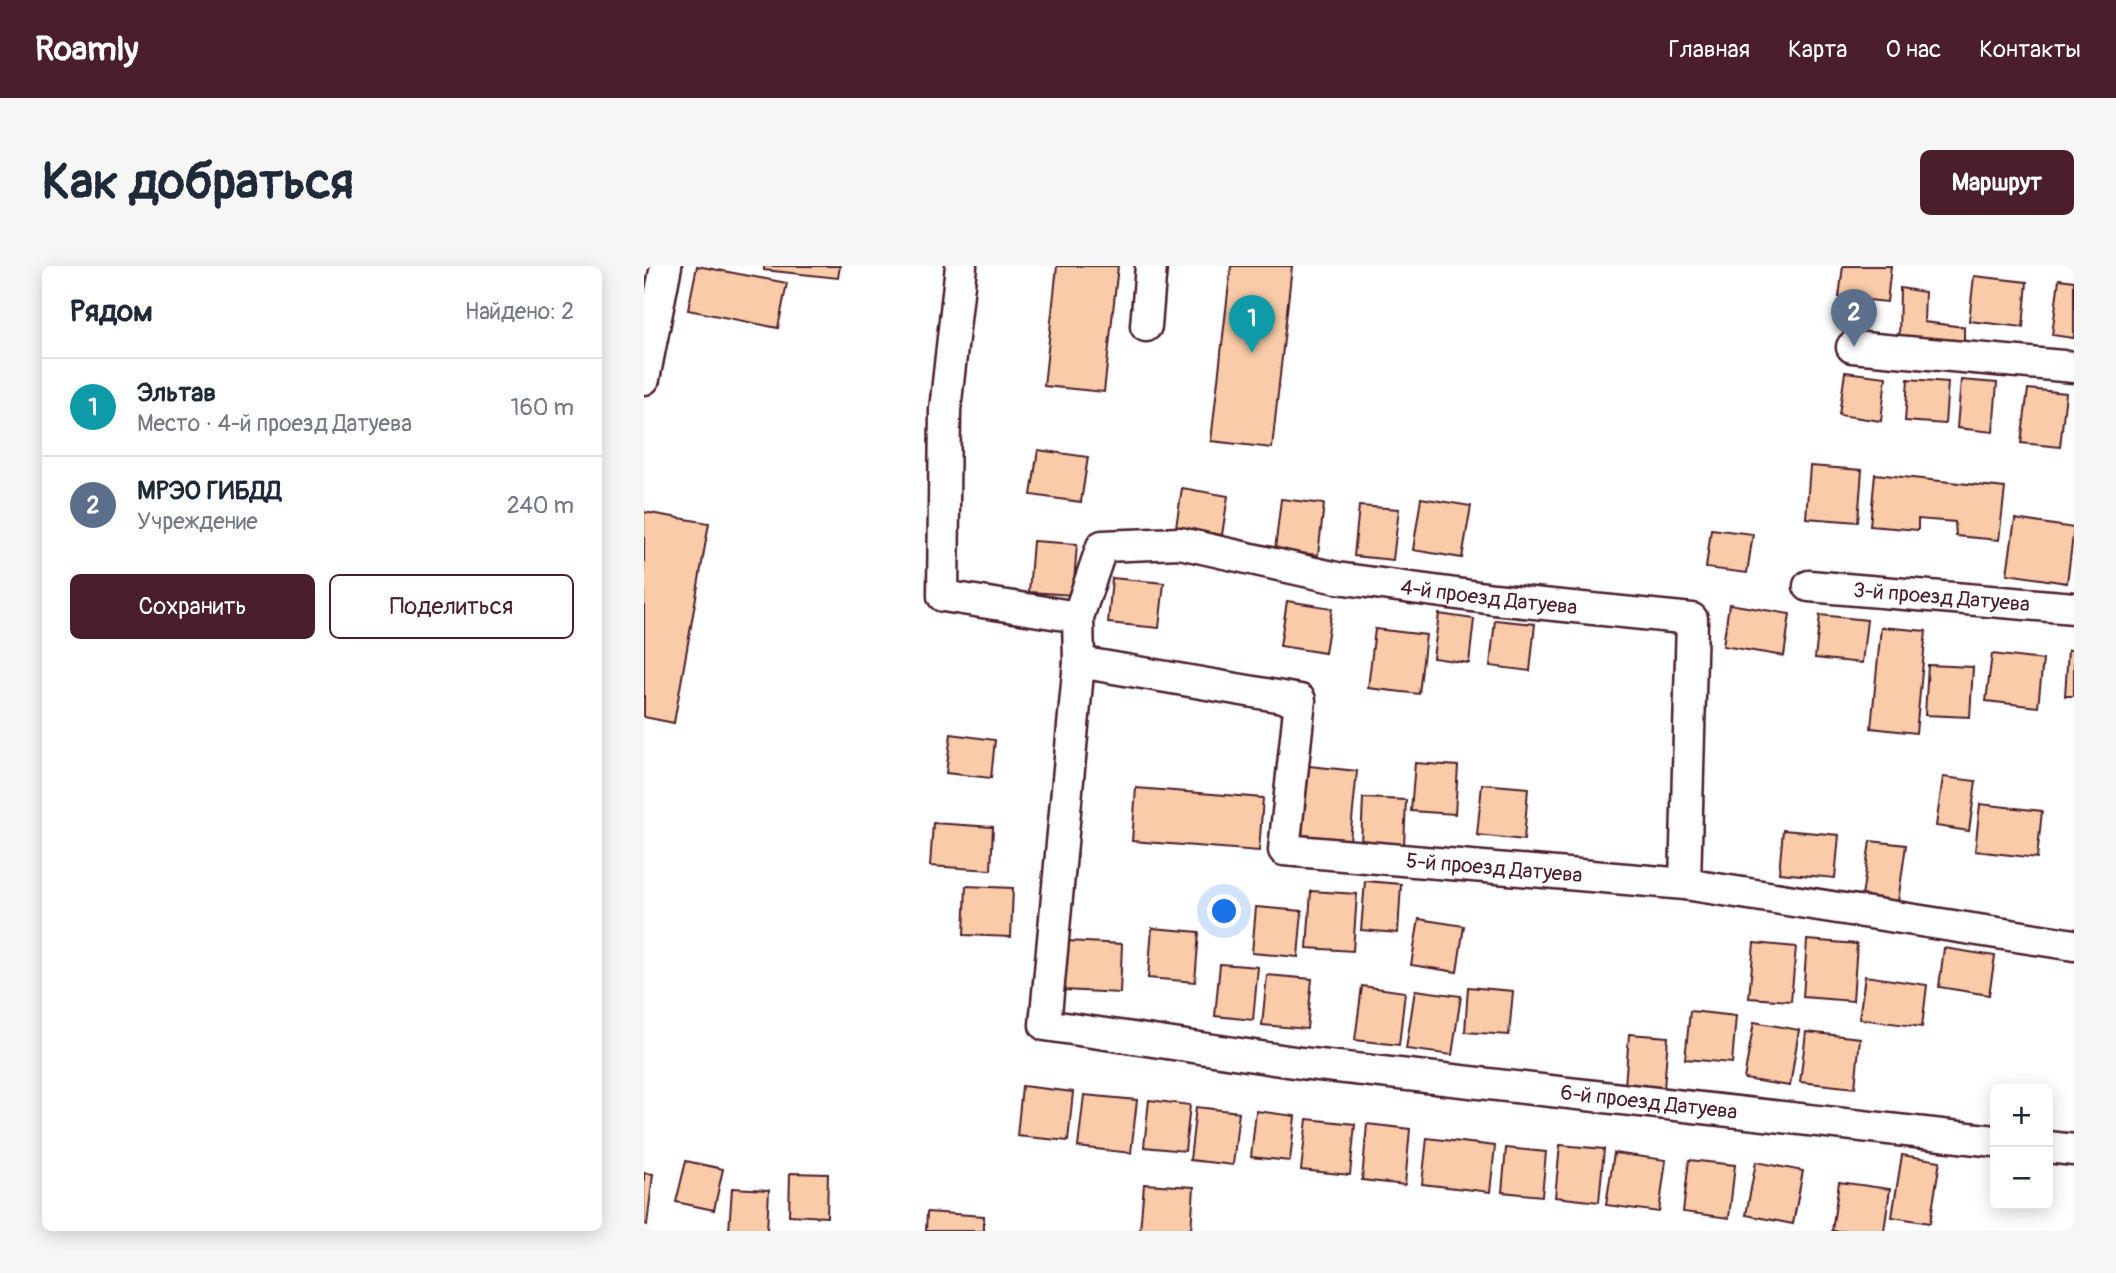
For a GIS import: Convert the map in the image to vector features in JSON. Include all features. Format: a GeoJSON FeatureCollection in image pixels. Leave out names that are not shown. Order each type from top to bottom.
{"type":"FeatureCollection","features":[{"type":"Feature","properties":{"kind":"street"},"geometry":{"type":"LineString","coordinates":[[644,379],[666,266]]}},
{"type":"Feature","properties":{"kind":"street"},"geometry":{"type":"LineString","coordinates":[[961,266],[945,410],[943,596],[1078,617],[1079,662]]}},
{"type":"Feature","properties":{"kind":"street"},"geometry":{"type":"LineString","coordinates":[[1146,326],[1151,266]]}},
{"type":"Feature","properties":{"kind":"street"},"geometry":{"type":"LineString","coordinates":[[1852,347],[2074,367]]}},
{"type":"Feature","properties":{"kind":"street","name":"4-й проезд Датуева"},"geometry":{"type":"LineString","coordinates":[[1078,617],[1102,546],[1180,543],[1337,578],[1494,599],[1692,619],[1685,884]]}},
{"type":"Feature","properties":{"kind":"street","name":"3-й проезд Датуева"},"geometry":{"type":"LineString","coordinates":[[1809,586],[2074,608]]}},
{"type":"Feature","properties":{"kind":"street","name":"5-й проезд Датуева"},"geometry":{"type":"LineString","coordinates":[[1079,662],[1300,700],[1284,850],[1685,884],[2074,945]]}},
{"type":"Feature","properties":{"kind":"street","name":"6-й проезд Датуева"},"geometry":{"type":"LineString","coordinates":[[1079,662],[1045,1025],[1301,1063],[1990,1140]]}},
{"type":"Feature","properties":{"kind":"street"},"geometry":{"type":"LineString","coordinates":[[2053,1148],[2074,1150]]}},
{"type":"Feature","properties":{"kind":"building"},"geometry":{"type":"Polygon","coordinates":[[[697,266],[787,283],[778,328],[688,310],[697,266]]]}},
{"type":"Feature","properties":{"kind":"building"},"geometry":{"type":"Polygon","coordinates":[[[764,266],[840,266],[838,278],[764,270],[764,266]]]}},
{"type":"Feature","properties":{"kind":"building"},"geometry":{"type":"Polygon","coordinates":[[[1057,266],[1118,266],[1104,392],[1044,386],[1057,266]]]}},
{"type":"Feature","properties":{"kind":"building"},"geometry":{"type":"Polygon","coordinates":[[[1231,266],[1292,266],[1272,448],[1211,441],[1231,266]]]}},
{"type":"Feature","properties":{"kind":"building"},"geometry":{"type":"Polygon","coordinates":[[[1843,266],[1891,266],[1887,302],[1839,297],[1843,266]]]}},
{"type":"Feature","properties":{"kind":"building"},"geometry":{"type":"Polygon","coordinates":[[[1974,276],[2027,282],[2023,327],[1969,321],[1974,276]]]}},
{"type":"Feature","properties":{"kind":"building"},"geometry":{"type":"Polygon","coordinates":[[[2059,279],[2074,281],[2074,338],[2052,335],[2059,279]]]}},
{"type":"Feature","properties":{"kind":"building"},"geometry":{"type":"Polygon","coordinates":[[[1900,288],[1925,292],[1924,322],[1964,327],[1964,350],[1899,343],[1900,288]]]}},
{"type":"Feature","properties":{"kind":"building"},"geometry":{"type":"Polygon","coordinates":[[[1845,372],[1886,377],[1881,421],[1839,415],[1845,372]]]}},
{"type":"Feature","properties":{"kind":"building"},"geometry":{"type":"Polygon","coordinates":[[[1908,379],[1948,382],[1945,424],[1905,421],[1908,379]]]}},
{"type":"Feature","properties":{"kind":"building"},"geometry":{"type":"Polygon","coordinates":[[[1961,380],[1997,383],[1993,432],[1957,428],[1961,380]]]}},
{"type":"Feature","properties":{"kind":"building"},"geometry":{"type":"Polygon","coordinates":[[[2028,389],[2066,393],[2060,447],[2021,443],[2028,389]]]}},
{"type":"Feature","properties":{"kind":"building"},"geometry":{"type":"Polygon","coordinates":[[[1038,450],[1088,457],[1081,502],[1031,495],[1038,450]]]}},
{"type":"Feature","properties":{"kind":"building"},"geometry":{"type":"Polygon","coordinates":[[[1810,466],[1862,470],[1858,522],[1806,518],[1810,466]]]}},
{"type":"Feature","properties":{"kind":"building"},"geometry":{"type":"Polygon","coordinates":[[[1875,474],[2005,488],[1999,540],[1956,536],[1955,522],[1918,519],[1918,530],[1870,526],[1875,474]]]}},
{"type":"Feature","properties":{"kind":"building"},"geometry":{"type":"Polygon","coordinates":[[[1182,488],[1228,496],[1222,535],[1176,527],[1182,488]]]}},
{"type":"Feature","properties":{"kind":"building"},"geometry":{"type":"Polygon","coordinates":[[[1421,498],[1471,506],[1462,558],[1413,550],[1421,498]]]}},
{"type":"Feature","properties":{"kind":"building"},"geometry":{"type":"Polygon","coordinates":[[[1281,499],[1324,504],[1318,555],[1275,550],[1281,499]]]}},
{"type":"Feature","properties":{"kind":"building"},"geometry":{"type":"Polygon","coordinates":[[[1359,506],[1399,509],[1393,560],[1354,556],[1359,506]]]}},
{"type":"Feature","properties":{"kind":"building"},"geometry":{"type":"Polygon","coordinates":[[[644,512],[709,523],[674,723],[644,717],[644,512]]]}},
{"type":"Feature","properties":{"kind":"building"},"geometry":{"type":"Polygon","coordinates":[[[2015,519],[2074,528],[2067,583],[2007,574],[2015,519]]]}},
{"type":"Feature","properties":{"kind":"building"},"geometry":{"type":"Polygon","coordinates":[[[1711,529],[1753,534],[1747,573],[1706,568],[1711,529]]]}},
{"type":"Feature","properties":{"kind":"building"},"geometry":{"type":"Polygon","coordinates":[[[1033,541],[1077,544],[1073,595],[1029,592],[1033,541]]]}},
{"type":"Feature","properties":{"kind":"building"},"geometry":{"type":"Polygon","coordinates":[[[1112,578],[1164,583],[1159,628],[1108,623],[1112,578]]]}},
{"type":"Feature","properties":{"kind":"building"},"geometry":{"type":"Polygon","coordinates":[[[1287,601],[1332,608],[1325,653],[1280,646],[1287,601]]]}},
{"type":"Feature","properties":{"kind":"building"},"geometry":{"type":"Polygon","coordinates":[[[1729,604],[1790,614],[1784,656],[1723,646],[1729,604]]]}},
{"type":"Feature","properties":{"kind":"building"},"geometry":{"type":"Polygon","coordinates":[[[1439,614],[1474,619],[1469,663],[1433,658],[1439,614]]]}},
{"type":"Feature","properties":{"kind":"building"},"geometry":{"type":"Polygon","coordinates":[[[1820,615],[1867,620],[1862,663],[1815,658],[1820,615]]]}},
{"type":"Feature","properties":{"kind":"building"},"geometry":{"type":"Polygon","coordinates":[[[1495,620],[1535,624],[1530,671],[1490,666],[1495,620]]]}},
{"type":"Feature","properties":{"kind":"building"},"geometry":{"type":"Polygon","coordinates":[[[1881,627],[1926,631],[1916,733],[1871,728],[1881,627]]]}},
{"type":"Feature","properties":{"kind":"building"},"geometry":{"type":"Polygon","coordinates":[[[1375,629],[1426,635],[1419,694],[1368,688],[1375,629]]]}},
{"type":"Feature","properties":{"kind":"building"},"geometry":{"type":"Polygon","coordinates":[[[2068,650],[2074,650],[2074,696],[2065,696],[2068,650]]]}},
{"type":"Feature","properties":{"kind":"building"},"geometry":{"type":"Polygon","coordinates":[[[1992,654],[2043,660],[2038,707],[1986,701],[1992,654]]]}},
{"type":"Feature","properties":{"kind":"building"},"geometry":{"type":"Polygon","coordinates":[[[1928,665],[1973,667],[1970,717],[1925,715],[1928,665]]]}},
{"type":"Feature","properties":{"kind":"building"},"geometry":{"type":"Polygon","coordinates":[[[951,734],[995,740],[991,778],[946,773],[951,734]]]}},
{"type":"Feature","properties":{"kind":"building"},"geometry":{"type":"Polygon","coordinates":[[[1415,763],[1458,766],[1455,814],[1411,811],[1415,763]]]}},
{"type":"Feature","properties":{"kind":"building"},"geometry":{"type":"Polygon","coordinates":[[[1309,766],[1357,771],[1350,840],[1302,835],[1309,766]]]}},
{"type":"Feature","properties":{"kind":"building"},"geometry":{"type":"Polygon","coordinates":[[[1943,777],[1976,781],[1969,831],[1936,826],[1943,777]]]}},
{"type":"Feature","properties":{"kind":"building"},"geometry":{"type":"Polygon","coordinates":[[[1482,784],[1528,788],[1524,840],[1477,835],[1482,784]]]}},
{"type":"Feature","properties":{"kind":"building"},"geometry":{"type":"Polygon","coordinates":[[[1136,788],[1263,798],[1259,851],[1132,841],[1136,788]]]}},
{"type":"Feature","properties":{"kind":"building"},"geometry":{"type":"Polygon","coordinates":[[[1363,798],[1406,800],[1404,846],[1361,844],[1363,798]]]}},
{"type":"Feature","properties":{"kind":"building"},"geometry":{"type":"Polygon","coordinates":[[[1980,804],[2042,811],[2037,858],[1975,851],[1980,804]]]}},
{"type":"Feature","properties":{"kind":"building"},"geometry":{"type":"Polygon","coordinates":[[[933,823],[993,827],[991,870],[930,866],[933,823]]]}},
{"type":"Feature","properties":{"kind":"building"},"geometry":{"type":"Polygon","coordinates":[[[1783,830],[1839,835],[1835,878],[1779,873],[1783,830]]]}},
{"type":"Feature","properties":{"kind":"building"},"geometry":{"type":"Polygon","coordinates":[[[1870,841],[1906,845],[1898,902],[1862,897],[1870,841]]]}},
{"type":"Feature","properties":{"kind":"building"},"geometry":{"type":"Polygon","coordinates":[[[1365,881],[1401,884],[1398,933],[1361,930],[1365,881]]]}},
{"type":"Feature","properties":{"kind":"building"},"geometry":{"type":"Polygon","coordinates":[[[966,886],[1013,888],[1011,937],[964,935],[966,886]]]}},
{"type":"Feature","properties":{"kind":"building"},"geometry":{"type":"Polygon","coordinates":[[[1311,891],[1357,894],[1353,951],[1307,948],[1311,891]]]}},
{"type":"Feature","properties":{"kind":"building"},"geometry":{"type":"Polygon","coordinates":[[[1256,907],[1302,911],[1298,957],[1252,953],[1256,907]]]}},
{"type":"Feature","properties":{"kind":"building"},"geometry":{"type":"Polygon","coordinates":[[[1419,919],[1464,926],[1457,972],[1411,965],[1419,919]]]}},
{"type":"Feature","properties":{"kind":"building"},"geometry":{"type":"Polygon","coordinates":[[[1152,928],[1199,932],[1195,982],[1148,978],[1152,928]]]}},
{"type":"Feature","properties":{"kind":"building"},"geometry":{"type":"Polygon","coordinates":[[[1807,940],[1857,944],[1853,1001],[1803,997],[1807,940]]]}},
{"type":"Feature","properties":{"kind":"building"},"geometry":{"type":"Polygon","coordinates":[[[1067,941],[1122,944],[1120,993],[1064,990],[1067,941]]]}},
{"type":"Feature","properties":{"kind":"building"},"geometry":{"type":"Polygon","coordinates":[[[1754,943],[1796,947],[1791,1001],[1749,998],[1754,943]]]}},
{"type":"Feature","properties":{"kind":"building"},"geometry":{"type":"Polygon","coordinates":[[[1944,948],[1995,956],[1989,995],[1939,987],[1944,948]]]}},
{"type":"Feature","properties":{"kind":"building"},"geometry":{"type":"Polygon","coordinates":[[[1220,964],[1258,967],[1253,1020],[1215,1016],[1220,964]]]}},
{"type":"Feature","properties":{"kind":"building"},"geometry":{"type":"Polygon","coordinates":[[[1267,975],[1312,979],[1307,1029],[1262,1025],[1267,975]]]}},
{"type":"Feature","properties":{"kind":"building"},"geometry":{"type":"Polygon","coordinates":[[[1865,976],[1927,985],[1922,1027],[1859,1019],[1865,976]]]}},
{"type":"Feature","properties":{"kind":"building"},"geometry":{"type":"Polygon","coordinates":[[[1362,986],[1405,992],[1399,1045],[1355,1040],[1362,986]]]}},
{"type":"Feature","properties":{"kind":"building"},"geometry":{"type":"Polygon","coordinates":[[[1468,987],[1513,991],[1509,1035],[1465,1032],[1468,987]]]}},
{"type":"Feature","properties":{"kind":"building"},"geometry":{"type":"Polygon","coordinates":[[[1415,990],[1461,996],[1452,1055],[1406,1049],[1415,990]]]}},
{"type":"Feature","properties":{"kind":"building"},"geometry":{"type":"Polygon","coordinates":[[[1690,1011],[1736,1016],[1732,1063],[1685,1059],[1690,1011]]]}},
{"type":"Feature","properties":{"kind":"building"},"geometry":{"type":"Polygon","coordinates":[[[1754,1022],[1799,1030],[1790,1086],[1744,1079],[1754,1022]]]}},
{"type":"Feature","properties":{"kind":"building"},"geometry":{"type":"Polygon","coordinates":[[[1806,1032],[1860,1038],[1855,1088],[1800,1082],[1806,1032]]]}},
{"type":"Feature","properties":{"kind":"building"},"geometry":{"type":"Polygon","coordinates":[[[1629,1034],[1668,1037],[1664,1089],[1625,1086],[1629,1034]]]}},
{"type":"Feature","properties":{"kind":"building"},"geometry":{"type":"Polygon","coordinates":[[[1022,1086],[1073,1092],[1068,1141],[1017,1136],[1022,1086]]]}},
{"type":"Feature","properties":{"kind":"building"},"geometry":{"type":"Polygon","coordinates":[[[1084,1095],[1137,1100],[1131,1153],[1078,1147],[1084,1095]]]}},
{"type":"Feature","properties":{"kind":"building"},"geometry":{"type":"Polygon","coordinates":[[[1149,1100],[1190,1105],[1185,1151],[1144,1147],[1149,1100]]]}},
{"type":"Feature","properties":{"kind":"building"},"geometry":{"type":"Polygon","coordinates":[[[1196,1107],[1239,1112],[1233,1165],[1190,1160],[1196,1107]]]}},
{"type":"Feature","properties":{"kind":"building"},"geometry":{"type":"Polygon","coordinates":[[[1256,1111],[1295,1116],[1290,1161],[1251,1157],[1256,1111]]]}},
{"type":"Feature","properties":{"kind":"building"},"geometry":{"type":"Polygon","coordinates":[[[1307,1119],[1355,1124],[1350,1175],[1301,1170],[1307,1119]]]}},
{"type":"Feature","properties":{"kind":"building"},"geometry":{"type":"Polygon","coordinates":[[[1367,1124],[1410,1129],[1405,1185],[1362,1180],[1367,1124]]]}},
{"type":"Feature","properties":{"kind":"building"},"geometry":{"type":"Polygon","coordinates":[[[1427,1138],[1495,1146],[1490,1192],[1422,1184],[1427,1138]]]}},
{"type":"Feature","properties":{"kind":"building"},"geometry":{"type":"Polygon","coordinates":[[[1560,1145],[1604,1149],[1599,1202],[1555,1197],[1560,1145]]]}},
{"type":"Feature","properties":{"kind":"building"},"geometry":{"type":"Polygon","coordinates":[[[1506,1148],[1546,1152],[1542,1196],[1502,1192],[1506,1148]]]}},
{"type":"Feature","properties":{"kind":"building"},"geometry":{"type":"Polygon","coordinates":[[[1614,1153],[1666,1160],[1659,1212],[1606,1205],[1614,1153]]]}},
{"type":"Feature","properties":{"kind":"building"},"geometry":{"type":"Polygon","coordinates":[[[1902,1155],[1940,1161],[1930,1223],[1892,1217],[1902,1155]]]}},
{"type":"Feature","properties":{"kind":"building"},"geometry":{"type":"Polygon","coordinates":[[[1689,1160],[1735,1165],[1729,1218],[1683,1212],[1689,1160]]]}},
{"type":"Feature","properties":{"kind":"building"},"geometry":{"type":"Polygon","coordinates":[[[686,1161],[723,1169],[714,1210],[676,1202],[686,1161]]]}},
{"type":"Feature","properties":{"kind":"building"},"geometry":{"type":"Polygon","coordinates":[[[1756,1162],[1803,1171],[1793,1224],[1746,1215],[1756,1162]]]}},
{"type":"Feature","properties":{"kind":"building"},"geometry":{"type":"Polygon","coordinates":[[[644,1173],[653,1174],[647,1225],[644,1224],[644,1173]]]}},
{"type":"Feature","properties":{"kind":"building"},"geometry":{"type":"Polygon","coordinates":[[[790,1173],[828,1174],[827,1217],[789,1215],[790,1173]]]}},
{"type":"Feature","properties":{"kind":"building"},"geometry":{"type":"Polygon","coordinates":[[[1839,1182],[1890,1189],[1884,1231],[1832,1231],[1839,1182]]]}},
{"type":"Feature","properties":{"kind":"building"},"geometry":{"type":"Polygon","coordinates":[[[1144,1184],[1194,1187],[1191,1231],[1140,1231],[1144,1184]]]}},
{"type":"Feature","properties":{"kind":"building"},"geometry":{"type":"Polygon","coordinates":[[[732,1188],[769,1190],[767,1231],[729,1231],[732,1188]]]}},
{"type":"Feature","properties":{"kind":"building"},"geometry":{"type":"Polygon","coordinates":[[[927,1212],[984,1216],[984,1231],[926,1231],[927,1212]]]}},
{"type":"Feature","properties":{"kind":"place","name":"МРЭО ГИБДД"},"geometry":{"type":"Point","coordinates":[1854,347]}},
{"type":"Feature","properties":{"kind":"place","name":"Эльтав"},"geometry":{"type":"Point","coordinates":[1252,353]}}]}
